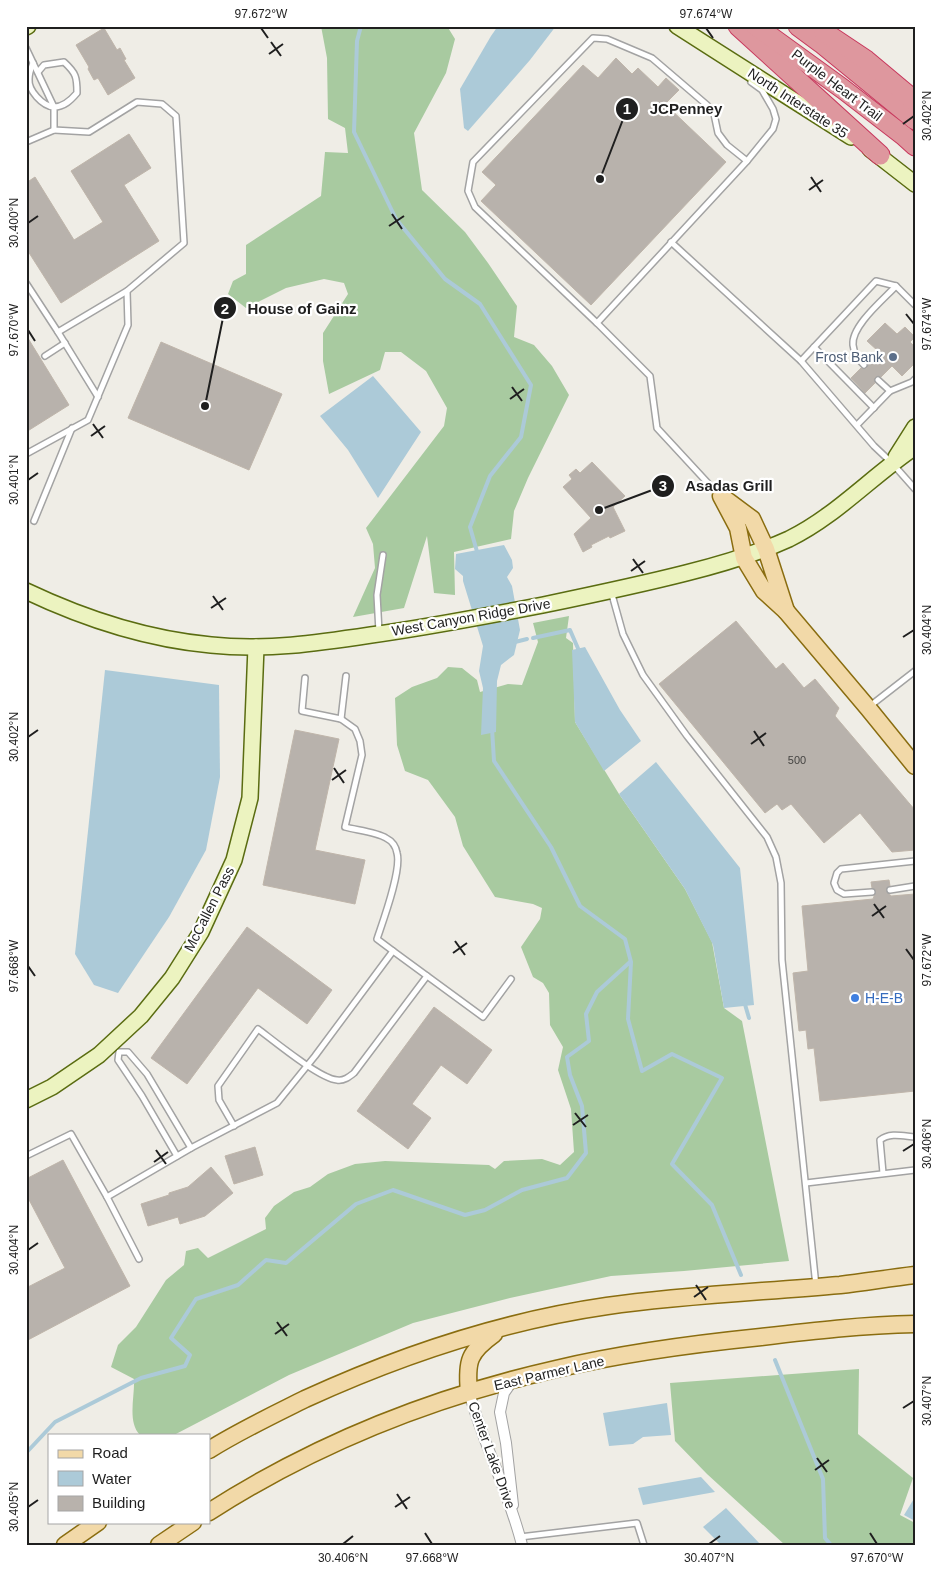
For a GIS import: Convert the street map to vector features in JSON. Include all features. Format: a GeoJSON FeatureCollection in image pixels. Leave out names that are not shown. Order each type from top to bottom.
{"type":"FeatureCollection","features":[{"type":"Feature","properties":{"kind":"highway"},"geometry":{"type":"LineString","coordinates":[[738,26],[880,155]]}},
{"type":"Feature","properties":{"kind":"highway","name":"Purple Heart Trail"},"geometry":{"type":"LineString","coordinates":[[756,26],[843,89],[915,146]]}},
{"type":"Feature","properties":{"kind":"highway","name":"Purple Heart Trail"},"geometry":{"type":"LineString","coordinates":[[798,26],[915,120]]}},
{"type":"Feature","properties":{"kind":"highway"},"geometry":{"type":"LineString","coordinates":[[816,26],[866,60],[915,101]]}},
{"type":"Feature","properties":{"kind":"main road"},"geometry":{"type":"LineString","coordinates":[[720,496],[752,519],[766,549],[786,611]]}},
{"type":"Feature","properties":{"kind":"main road"},"geometry":{"type":"LineString","coordinates":[[720,496],[738,528],[744,558],[764,592],[786,611],[915,766]]}},
{"type":"Feature","properties":{"kind":"main road"},"geometry":{"type":"LineString","coordinates":[[210,1449],[280,1412],[347,1380],[418,1352],[509,1325],[606,1306],[709,1294],[816,1286],[915,1275]]}},
{"type":"Feature","properties":{"kind":"main road","name":"East Parmer Lane"},"geometry":{"type":"LineString","coordinates":[[210,1511],[238,1493],[354,1434],[469,1392],[556,1368],[675,1348],[826,1330],[915,1324]]}},
{"type":"Feature","properties":{"kind":"main road"},"geometry":{"type":"LineString","coordinates":[[469,1392],[469,1365],[474,1351],[486,1340],[509,1325]]}},
{"type":"Feature","properties":{"kind":"main road"},"geometry":{"type":"LineString","coordinates":[[65,1545],[95,1524]]}},
{"type":"Feature","properties":{"kind":"main road"},"geometry":{"type":"LineString","coordinates":[[159,1545],[190,1524]]}},
{"type":"Feature","properties":{"kind":"street","name":"North Interstate 35"},"geometry":{"type":"LineString","coordinates":[[676,26],[880,155],[915,184]]}},
{"type":"Feature","properties":{"kind":"street","name":"West Canyon Ridge Drive"},"geometry":{"type":"LineString","coordinates":[[892,463],[915,427]]}},
{"type":"Feature","properties":{"kind":"street","name":"West Canyon Ridge Drive"},"geometry":{"type":"LineString","coordinates":[[26,591],[105,624],[151,635],[212,645],[286,646],[450,623],[611,591],[744,558],[807,529],[833,512],[892,463],[915,447]]}},
{"type":"Feature","properties":{"kind":"street","name":"McCallen Pass"},"geometry":{"type":"LineString","coordinates":[[26,1100],[52,1087],[99,1055],[115,1048],[172,978],[201,932],[234,860],[250,798],[256,647]]}},
{"type":"Feature","properties":{"kind":"street","name":"Center Lake Drive"},"geometry":{"type":"LineString","coordinates":[[513,1380],[504,1393],[500,1412],[506,1443],[514,1518]]}},
{"type":"Feature","properties":{"kind":"street","name":"Center Lake Drive"},"geometry":{"type":"LineString","coordinates":[[469,1392],[521,1541]]}},
{"type":"Feature","properties":{"kind":"lane"},"geometry":{"type":"LineString","coordinates":[[597,323],[747,161],[773,129],[776,119],[773,109],[762,90],[676,26]]}},
{"type":"Feature","properties":{"kind":"lane"},"geometry":{"type":"LineString","coordinates":[[720,496],[657,428],[650,376],[475,207],[468,191],[473,162],[593,38],[607,39],[652,58],[707,105],[714,114],[718,133],[727,145],[747,161]]}},
{"type":"Feature","properties":{"kind":"lane"},"geometry":{"type":"LineString","coordinates":[[26,48],[54,107],[54,130]]}},
{"type":"Feature","properties":{"kind":"lane"},"geometry":{"type":"LineString","coordinates":[[33,63],[29,79],[30,87],[46,104],[54,107],[68,102],[77,93],[74,71],[64,62],[44,65],[38,72]]}},
{"type":"Feature","properties":{"kind":"lane"},"geometry":{"type":"LineString","coordinates":[[26,142],[54,130],[89,132],[137,102],[162,104],[176,116],[184,243],[127,291],[58,332]]}},
{"type":"Feature","properties":{"kind":"lane"},"geometry":{"type":"LineString","coordinates":[[672,242],[801,362],[915,489]]}},
{"type":"Feature","properties":{"kind":"lane"},"geometry":{"type":"LineString","coordinates":[[801,362],[876,281],[896,286],[915,305]]}},
{"type":"Feature","properties":{"kind":"lane"},"geometry":{"type":"LineString","coordinates":[[26,283],[29,292],[58,332],[98,397]]}},
{"type":"Feature","properties":{"kind":"lane"},"geometry":{"type":"LineString","coordinates":[[864,365],[855,355],[852,343],[857,328],[896,286]]}},
{"type":"Feature","properties":{"kind":"lane"},"geometry":{"type":"LineString","coordinates":[[26,454],[88,420],[128,325],[127,291]]}},
{"type":"Feature","properties":{"kind":"lane"},"geometry":{"type":"LineString","coordinates":[[45,356],[65,344]]}},
{"type":"Feature","properties":{"kind":"lane"},"geometry":{"type":"LineString","coordinates":[[814,347],[874,408]]}},
{"type":"Feature","properties":{"kind":"lane"},"geometry":{"type":"LineString","coordinates":[[857,425],[890,391],[915,379]]}},
{"type":"Feature","properties":{"kind":"lane"},"geometry":{"type":"LineString","coordinates":[[878,380],[890,391]]}},
{"type":"Feature","properties":{"kind":"lane"},"geometry":{"type":"LineString","coordinates":[[34,521],[72,428]]}},
{"type":"Feature","properties":{"kind":"lane"},"geometry":{"type":"LineString","coordinates":[[379,634],[377,595],[382,555]]}},
{"type":"Feature","properties":{"kind":"lane"},"geometry":{"type":"LineString","coordinates":[[611,591],[623,634],[643,675],[687,736],[767,837],[776,857],[781,883],[783,970],[816,1286]]}},
{"type":"Feature","properties":{"kind":"lane"},"geometry":{"type":"LineString","coordinates":[[868,708],[915,671]]}},
{"type":"Feature","properties":{"kind":"lane"},"geometry":{"type":"LineString","coordinates":[[341,719],[346,676]]}},
{"type":"Feature","properties":{"kind":"lane"},"geometry":{"type":"LineString","coordinates":[[305,678],[302,711],[341,719],[355,729],[360,741],[362,755],[345,827],[385,837],[393,844],[398,854],[396,875],[377,939],[483,1017],[512,978]]}},
{"type":"Feature","properties":{"kind":"lane"},"geometry":{"type":"LineString","coordinates":[[872,892],[844,894],[837,890],[834,883],[837,873],[841,869],[915,861]]}},
{"type":"Feature","properties":{"kind":"lane"},"geometry":{"type":"LineString","coordinates":[[890,890],[915,886]]}},
{"type":"Feature","properties":{"kind":"lane"},"geometry":{"type":"LineString","coordinates":[[107,1197],[191,1148],[277,1103],[308,1065],[393,951]]}},
{"type":"Feature","properties":{"kind":"lane"},"geometry":{"type":"LineString","coordinates":[[234,1126],[219,1100],[218,1086],[258,1029],[330,1079],[339,1081],[347,1079],[428,976]]}},
{"type":"Feature","properties":{"kind":"lane"},"geometry":{"type":"LineString","coordinates":[[115,1048],[128,1052],[147,1074],[191,1148]]}},
{"type":"Feature","properties":{"kind":"lane"},"geometry":{"type":"LineString","coordinates":[[115,1048],[118,1060],[142,1096],[177,1156]]}},
{"type":"Feature","properties":{"kind":"lane"},"geometry":{"type":"LineString","coordinates":[[26,1156],[71,1134],[107,1197],[139,1259]]}},
{"type":"Feature","properties":{"kind":"lane"},"geometry":{"type":"LineString","coordinates":[[883,1173],[880,1140],[893,1135],[915,1137]]}},
{"type":"Feature","properties":{"kind":"lane"},"geometry":{"type":"LineString","coordinates":[[806,1183],[915,1170]]}},
{"type":"Feature","properties":{"kind":"lane"},"geometry":{"type":"LineString","coordinates":[[521,1541],[636,1523],[644,1545]]}},
{"type":"Feature","properties":{"kind":"green space"},"geometry":{"type":"Polygon","coordinates":[[[321,26],[447,26],[455,39],[446,73],[414,133],[422,190],[465,232],[488,263],[517,306],[514,337],[534,345],[552,366],[569,395],[514,511],[511,539],[454,552],[455,595],[434,593],[427,536],[404,608],[353,617],[375,568],[373,544],[366,528],[444,426],[447,408],[426,371],[401,352],[385,352],[380,370],[329,394],[323,361],[323,333],[348,294],[344,283],[324,279],[286,288],[246,308],[228,294],[233,281],[246,274],[246,245],[321,196],[325,152],[348,153],[345,128],[328,119],[327,58],[321,26]]]}},
{"type":"Feature","properties":{"kind":"green space"},"geometry":{"type":"Polygon","coordinates":[[[569,616],[566,638],[573,643],[575,722],[619,794],[685,889],[712,942],[724,1008],[742,1021],[789,1261],[611,1276],[510,1298],[413,1323],[289,1375],[176,1434],[139,1434],[134,1423],[132,1408],[134,1379],[111,1367],[118,1345],[136,1327],[166,1280],[184,1265],[186,1251],[198,1248],[208,1258],[266,1229],[265,1218],[274,1206],[294,1192],[310,1187],[328,1174],[355,1164],[385,1161],[489,1165],[495,1169],[504,1161],[542,1159],[560,1165],[574,1152],[571,1109],[558,1070],[563,1047],[550,1025],[549,993],[543,983],[533,977],[521,947],[540,919],[542,908],[533,904],[495,897],[463,846],[455,817],[428,780],[405,771],[397,745],[395,698],[412,687],[437,678],[448,667],[462,668],[477,680],[480,692],[508,684],[522,685],[538,642],[533,623],[569,616]]]}},
{"type":"Feature","properties":{"kind":"green space"},"geometry":{"type":"Polygon","coordinates":[[[859,1369],[858,1434],[913,1478],[900,1515],[915,1523],[915,1545],[785,1545],[707,1474],[675,1441],[670,1383],[859,1369]]]}},
{"type":"Feature","properties":{"kind":"water"},"geometry":{"type":"Polygon","coordinates":[[[498,26],[556,26],[530,60],[468,131],[464,128],[460,89],[498,26]]]}},
{"type":"Feature","properties":{"kind":"water"},"geometry":{"type":"Polygon","coordinates":[[[373,376],[421,432],[378,498],[348,450],[320,416],[373,376]]]}},
{"type":"Feature","properties":{"kind":"water"},"geometry":{"type":"Polygon","coordinates":[[[504,545],[512,560],[513,568],[507,577],[512,586],[520,630],[514,655],[501,665],[497,681],[496,732],[481,735],[483,688],[479,671],[483,646],[463,576],[455,569],[456,554],[504,545]]]}},
{"type":"Feature","properties":{"kind":"water"},"geometry":{"type":"Polygon","coordinates":[[[585,647],[620,710],[641,741],[604,771],[575,722],[572,650],[585,647]]]}},
{"type":"Feature","properties":{"kind":"water"},"geometry":{"type":"Polygon","coordinates":[[[105,670],[219,685],[220,777],[206,850],[169,917],[118,993],[94,985],[75,954],[105,670]]]}},
{"type":"Feature","properties":{"kind":"water"},"geometry":{"type":"Polygon","coordinates":[[[656,762],[740,868],[754,1005],[724,1008],[713,945],[685,889],[619,794],[656,762]]]}},
{"type":"Feature","properties":{"kind":"water"},"geometry":{"type":"Polygon","coordinates":[[[667,1403],[671,1435],[643,1437],[633,1444],[609,1446],[603,1413],[667,1403]]]}},
{"type":"Feature","properties":{"kind":"water"},"geometry":{"type":"Polygon","coordinates":[[[701,1477],[715,1492],[643,1505],[638,1488],[701,1477]]]}},
{"type":"Feature","properties":{"kind":"water"},"geometry":{"type":"Polygon","coordinates":[[[915,1497],[915,1521],[904,1515],[915,1497]]]}},
{"type":"Feature","properties":{"kind":"water"},"geometry":{"type":"Polygon","coordinates":[[[726,1508],[761,1545],[721,1545],[703,1527],[726,1508]]]}},
{"type":"Feature","properties":{"kind":"building"},"geometry":{"type":"Polygon","coordinates":[[[104,28],[117,50],[120,48],[126,59],[124,60],[135,78],[108,95],[98,78],[94,80],[76,45],[104,28]]]}},
{"type":"Feature","properties":{"kind":"building"},"geometry":{"type":"Polygon","coordinates":[[[616,58],[632,74],[638,68],[658,87],[666,78],[679,90],[665,104],[726,162],[591,305],[481,201],[496,185],[482,172],[583,65],[598,78],[616,58]]]}},
{"type":"Feature","properties":{"kind":"building"},"geometry":{"type":"Polygon","coordinates":[[[129,134],[151,168],[124,185],[159,241],[61,303],[26,248],[26,183],[35,177],[74,240],[103,222],[71,171],[129,134]]]}},
{"type":"Feature","properties":{"kind":"building","name":"Frost Bank"},"geometry":{"type":"Polygon","coordinates":[[[885,323],[897,334],[905,327],[915,337],[910,342],[915,347],[915,363],[902,376],[892,366],[881,377],[875,377],[875,383],[865,393],[851,378],[861,368],[867,368],[867,362],[878,351],[867,341],[885,323]]]}},
{"type":"Feature","properties":{"kind":"building"},"geometry":{"type":"Polygon","coordinates":[[[26,335],[69,405],[26,432],[26,335]]]}},
{"type":"Feature","properties":{"kind":"building"},"geometry":{"type":"Polygon","coordinates":[[[161,342],[282,394],[249,470],[128,418],[161,342]]]}},
{"type":"Feature","properties":{"kind":"building"},"geometry":{"type":"Polygon","coordinates":[[[592,462],[625,496],[613,507],[625,531],[591,545],[592,547],[583,552],[574,534],[591,518],[563,487],[572,479],[569,475],[576,469],[580,473],[592,462]]]}},
{"type":"Feature","properties":{"kind":"building"},"geometry":{"type":"Polygon","coordinates":[[[736,621],[776,669],[783,663],[804,688],[815,679],[839,708],[835,716],[915,810],[915,850],[892,852],[860,813],[824,843],[791,804],[782,810],[777,804],[765,813],[659,684],[736,621]]]}},
{"type":"Feature","properties":{"kind":"building"},"geometry":{"type":"Polygon","coordinates":[[[295,730],[339,739],[315,850],[365,860],[355,904],[263,885],[295,730]]]}},
{"type":"Feature","properties":{"kind":"building","name":"H-E-B"},"geometry":{"type":"Polygon","coordinates":[[[889,880],[890,886],[886,890],[891,896],[915,894],[915,1091],[820,1101],[814,1048],[808,1049],[806,1030],[799,1031],[793,973],[808,971],[802,906],[873,899],[876,891],[872,888],[871,882],[889,880]]]}},
{"type":"Feature","properties":{"kind":"building"},"geometry":{"type":"Polygon","coordinates":[[[247,927],[332,990],[307,1024],[258,988],[187,1084],[151,1058],[247,927]]]}},
{"type":"Feature","properties":{"kind":"building"},"geometry":{"type":"Polygon","coordinates":[[[434,1007],[492,1050],[467,1084],[441,1065],[412,1104],[431,1118],[408,1149],[357,1111],[434,1007]]]}},
{"type":"Feature","properties":{"kind":"building"},"geometry":{"type":"Polygon","coordinates":[[[255,1147],[263,1175],[234,1184],[225,1156],[255,1147]]]}},
{"type":"Feature","properties":{"kind":"building"},"geometry":{"type":"Polygon","coordinates":[[[63,1160],[130,1286],[26,1341],[26,1288],[65,1268],[26,1194],[26,1179],[63,1160]]]}},
{"type":"Feature","properties":{"kind":"building"},"geometry":{"type":"Polygon","coordinates":[[[211,1167],[233,1193],[205,1216],[180,1224],[178,1217],[148,1226],[141,1204],[188,1187],[211,1167]]]}},
{"type":"Feature","properties":{"kind":"waterway"},"geometry":{"type":"LineString","coordinates":[[361,26],[357,41],[354,132],[396,219],[445,279],[480,304],[531,385],[521,437],[490,476],[470,527],[478,555]]}},
{"type":"Feature","properties":{"kind":"waterway"},"geometry":{"type":"LineString","coordinates":[[533,638],[570,630],[580,653]]}},
{"type":"Feature","properties":{"kind":"waterway"},"geometry":{"type":"LineString","coordinates":[[515,642],[527,639]]}},
{"type":"Feature","properties":{"kind":"waterway"},"geometry":{"type":"LineString","coordinates":[[492,728],[494,761],[551,847],[580,906],[625,939],[631,962],[628,1019],[642,1071],[672,1054],[722,1078],[672,1164],[712,1205],[741,1275]]}},
{"type":"Feature","properties":{"kind":"waterway"},"geometry":{"type":"LineString","coordinates":[[26,1453],[55,1422],[141,1378],[185,1366],[190,1355],[171,1338],[196,1299],[238,1285],[266,1260],[286,1263],[356,1204],[393,1190],[465,1215],[485,1210],[522,1190],[567,1178],[586,1153],[582,1106],[570,1075],[567,1057],[589,1041],[586,1014],[597,992],[630,962]]}},
{"type":"Feature","properties":{"kind":"waterway"},"geometry":{"type":"LineString","coordinates":[[744,1001],[749,1018]]}},
{"type":"Feature","properties":{"kind":"waterway"},"geometry":{"type":"LineString","coordinates":[[775,1360],[823,1479],[825,1538],[831,1545]]}},
{"type":"Feature","properties":{"kind":"place","name":"JCPenney"},"geometry":{"type":"Point","coordinates":[600,179]}},
{"type":"Feature","properties":{"kind":"place","name":"Frost Bank"},"geometry":{"type":"Point","coordinates":[893,357]}},
{"type":"Feature","properties":{"kind":"place","name":"House of Gainz"},"geometry":{"type":"Point","coordinates":[205,406]}},
{"type":"Feature","properties":{"kind":"place","name":"Asadas Grill"},"geometry":{"type":"Point","coordinates":[599,510]}},
{"type":"Feature","properties":{"kind":"place","name":"H-E-B"},"geometry":{"type":"Point","coordinates":[855,998]}}]}
